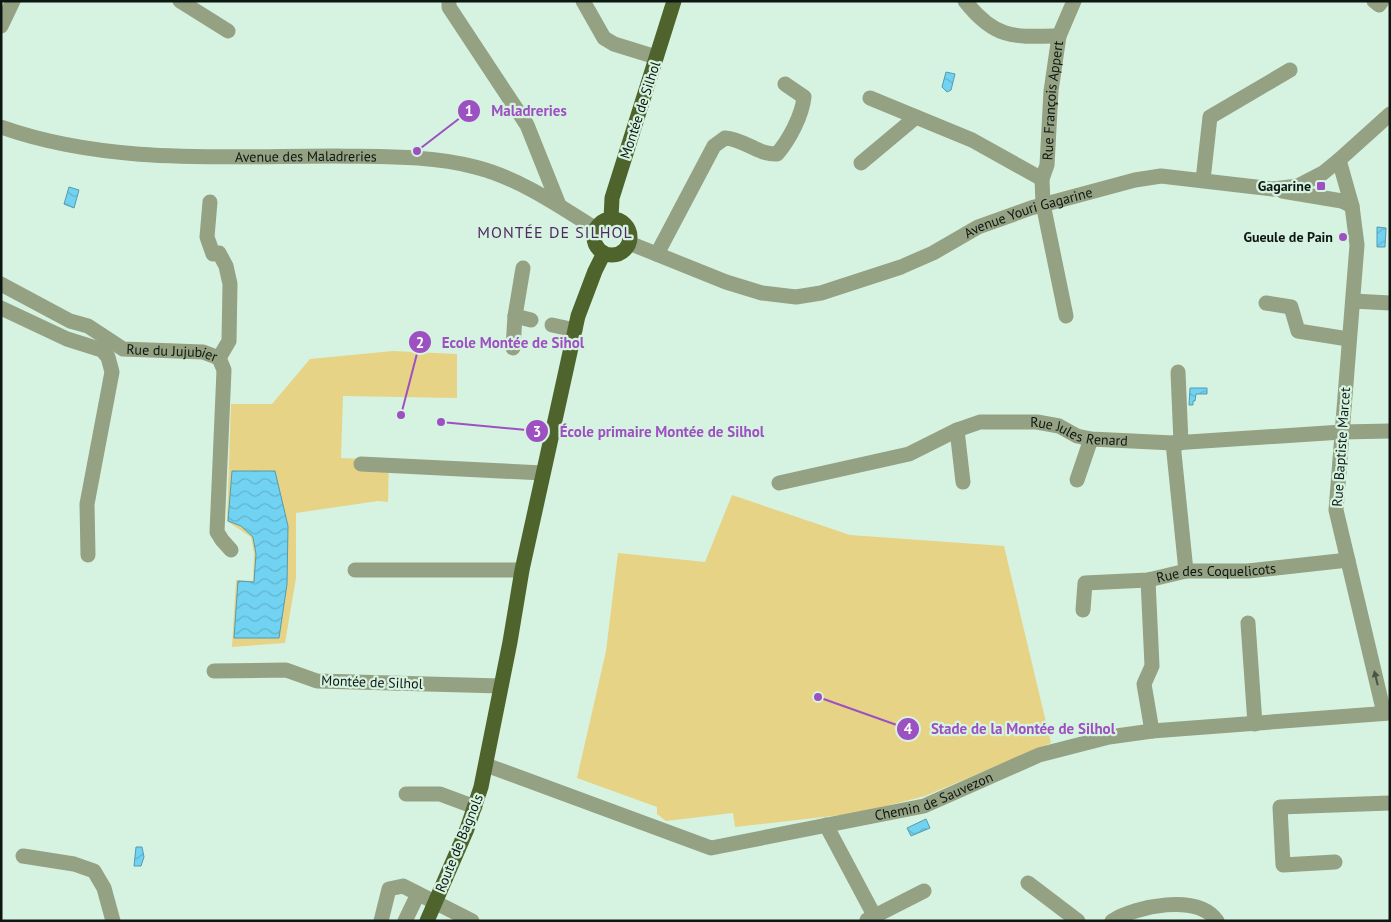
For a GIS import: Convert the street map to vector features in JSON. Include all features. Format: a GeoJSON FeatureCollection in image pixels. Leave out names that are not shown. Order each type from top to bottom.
{"type":"FeatureCollection","features":[{"type":"Feature","properties":{"kind":"main road","name":"Montée de Silhol"},"geometry":{"type":"LineString","coordinates":[[611,219],[612,198],[674,1]]}},
{"type":"Feature","properties":{"kind":"main road"},"geometry":{"type":"LineString","coordinates":[[611,219],[618,220],[628,229],[629,243],[618,253],[604,253],[597,247],[594,238],[599,224],[611,219]]}},
{"type":"Feature","properties":{"kind":"main road"},"geometry":{"type":"LineString","coordinates":[[486,764],[522,570],[575,330],[594,271],[604,253]]}},
{"type":"Feature","properties":{"kind":"main road","name":"Route de Bagnols"},"geometry":{"type":"LineString","coordinates":[[428,921],[475,807],[486,764]]}},
{"type":"Feature","properties":{"kind":"street"},"geometry":{"type":"LineString","coordinates":[[1,26],[13,1]]}},
{"type":"Feature","properties":{"kind":"street"},"geometry":{"type":"LineString","coordinates":[[180,1],[228,31]]}},
{"type":"Feature","properties":{"kind":"street"},"geometry":{"type":"LineString","coordinates":[[449,1],[450,7],[527,126],[559,205]]}},
{"type":"Feature","properties":{"kind":"street"},"geometry":{"type":"LineString","coordinates":[[583,1],[604,38],[614,44],[656,57]]}},
{"type":"Feature","properties":{"kind":"street"},"geometry":{"type":"LineString","coordinates":[[965,1],[980,20],[999,32],[1028,37],[1058,36]]}},
{"type":"Feature","properties":{"kind":"street","name":"Rue François Appert"},"geometry":{"type":"LineString","coordinates":[[1066,316],[1043,204],[1042,179],[1047,165],[1051,91],[1058,36],[1074,1]]}},
{"type":"Feature","properties":{"kind":"street"},"geometry":{"type":"LineString","coordinates":[[1374,1],[1379,4],[1382,1]]}},
{"type":"Feature","properties":{"kind":"street"},"geometry":{"type":"LineString","coordinates":[[1203,180],[1210,117],[1290,70]]}},
{"type":"Feature","properties":{"kind":"street"},"geometry":{"type":"LineString","coordinates":[[658,254],[714,146],[725,138],[736,139],[767,154],[777,154],[784,146],[803,105],[804,97],[785,84]]}},
{"type":"Feature","properties":{"kind":"street","name":"Avenue Youri Gagarine"},"geometry":{"type":"LineString","coordinates":[[870,98],[972,140],[1042,179]]}},
{"type":"Feature","properties":{"kind":"street","name":"Avenue Youri Gagarine"},"geometry":{"type":"LineString","coordinates":[[629,243],[746,289],[796,297],[821,293],[901,267],[933,253],[978,227],[1043,204],[1135,180],[1161,176],[1274,188],[1298,186],[1323,173],[1390,114]]}},
{"type":"Feature","properties":{"kind":"street"},"geometry":{"type":"LineString","coordinates":[[861,163],[916,117]]}},
{"type":"Feature","properties":{"kind":"street","name":"Avenue des Maladreries"},"geometry":{"type":"LineString","coordinates":[[1,127],[76,148],[151,156],[405,157],[454,162],[498,175],[559,205],[596,229]]}},
{"type":"Feature","properties":{"kind":"street","name":"Rue Baptiste Marcet"},"geometry":{"type":"LineString","coordinates":[[1339,160],[1352,206],[1357,245],[1348,339],[1336,510],[1367,643],[1387,713]]}},
{"type":"Feature","properties":{"kind":"street"},"geometry":{"type":"LineString","coordinates":[[1274,188],[1305,196],[1342,201],[1352,206]]}},
{"type":"Feature","properties":{"kind":"street"},"geometry":{"type":"LineString","coordinates":[[210,202],[207,237],[213,254],[218,253],[226,266],[230,284],[228,341],[219,358]]}},
{"type":"Feature","properties":{"kind":"street"},"geometry":{"type":"LineString","coordinates":[[513,348],[515,316],[523,268]]}},
{"type":"Feature","properties":{"kind":"street","name":"Rue du Jujubier"},"geometry":{"type":"LineString","coordinates":[[1,284],[70,321],[88,326],[123,348],[203,352],[219,358],[224,370],[217,532],[231,550]]}},
{"type":"Feature","properties":{"kind":"street"},"geometry":{"type":"LineString","coordinates":[[1353,301],[1390,303]]}},
{"type":"Feature","properties":{"kind":"street"},"geometry":{"type":"LineString","coordinates":[[1266,302],[1291,307],[1298,331],[1348,339]]}},
{"type":"Feature","properties":{"kind":"street"},"geometry":{"type":"LineString","coordinates":[[1,308],[67,339],[94,346],[102,350],[108,357],[112,372],[87,504],[88,555]]}},
{"type":"Feature","properties":{"kind":"street"},"geometry":{"type":"LineString","coordinates":[[515,316],[531,320]]}},
{"type":"Feature","properties":{"kind":"street"},"geometry":{"type":"LineString","coordinates":[[552,325],[575,330]]}},
{"type":"Feature","properties":{"kind":"street"},"geometry":{"type":"LineString","coordinates":[[1178,372],[1177,443],[1186,571]]}},
{"type":"Feature","properties":{"kind":"street","name":"Rue Jules Renard"},"geometry":{"type":"LineString","coordinates":[[780,483],[908,454],[957,430],[980,422],[1037,422],[1059,426],[1077,436],[1091,439],[1177,443],[1342,432],[1390,431]]}},
{"type":"Feature","properties":{"kind":"street"},"geometry":{"type":"LineString","coordinates":[[957,430],[963,482]]}},
{"type":"Feature","properties":{"kind":"street"},"geometry":{"type":"LineString","coordinates":[[1078,480],[1091,439]]}},
{"type":"Feature","properties":{"kind":"street"},"geometry":{"type":"LineString","coordinates":[[361,464],[543,473]]}},
{"type":"Feature","properties":{"kind":"street","name":"Rue des Coquelicots"},"geometry":{"type":"LineString","coordinates":[[1152,731],[1144,684],[1152,666],[1148,580],[1186,571],[1248,571],[1348,560]]}},
{"type":"Feature","properties":{"kind":"street"},"geometry":{"type":"LineString","coordinates":[[355,570],[522,570]]}},
{"type":"Feature","properties":{"kind":"street"},"geometry":{"type":"LineString","coordinates":[[1083,610],[1085,582],[1148,580]]}},
{"type":"Feature","properties":{"kind":"street"},"geometry":{"type":"LineString","coordinates":[[1248,624],[1255,724]]}},
{"type":"Feature","properties":{"kind":"street","name":"Montée de Silhol"},"geometry":{"type":"LineString","coordinates":[[214,671],[286,670],[317,681],[501,686]]}},
{"type":"Feature","properties":{"kind":"street","name":"Chemin de Sauvezon"},"geometry":{"type":"LineString","coordinates":[[486,764],[711,848],[924,806],[1039,755],[1109,737],[1152,731],[1387,713]]}},
{"type":"Feature","properties":{"kind":"street"},"geometry":{"type":"LineString","coordinates":[[406,794],[440,794],[475,807]]}},
{"type":"Feature","properties":{"kind":"street"},"geometry":{"type":"LineString","coordinates":[[1335,862],[1283,865],[1280,807],[1390,803]]}},
{"type":"Feature","properties":{"kind":"street"},"geometry":{"type":"LineString","coordinates":[[826,825],[871,919],[924,891]]}},
{"type":"Feature","properties":{"kind":"street"},"geometry":{"type":"LineString","coordinates":[[23,856],[74,864],[94,871],[104,888],[113,921]]}},
{"type":"Feature","properties":{"kind":"street"},"geometry":{"type":"LineString","coordinates":[[1028,883],[1078,921]]}},
{"type":"Feature","properties":{"kind":"street"},"geometry":{"type":"LineString","coordinates":[[381,921],[389,889],[404,886],[472,921]]}},
{"type":"Feature","properties":{"kind":"street"},"geometry":{"type":"LineString","coordinates":[[405,921],[418,894]]}},
{"type":"Feature","properties":{"kind":"street"},"geometry":{"type":"LineString","coordinates":[[1112,921],[1138,910],[1157,905],[1174,905],[1192,907],[1208,912],[1217,921]]}},
{"type":"Feature","properties":{"kind":"shaded area"},"geometry":{"type":"Polygon","coordinates":[[[393,351],[457,354],[457,398],[343,396],[341,458],[389,460],[388,502],[378,501],[296,513],[296,578],[285,643],[232,647],[236,580],[253,581],[254,553],[251,537],[227,521],[231,404],[272,404],[310,359],[393,351]]]}},
{"type":"Feature","properties":{"kind":"shaded area"},"geometry":{"type":"Polygon","coordinates":[[[732,495],[850,535],[1004,546],[1051,743],[925,796],[859,813],[735,827],[733,813],[666,821],[657,814],[657,807],[577,778],[606,651],[618,553],[705,562],[732,495]]]}},
{"type":"Feature","properties":{"kind":"water"},"geometry":{"type":"Polygon","coordinates":[[[946,72],[955,74],[951,90],[947,92],[942,87],[946,72]]]}},
{"type":"Feature","properties":{"kind":"water"},"geometry":{"type":"Polygon","coordinates":[[[69,187],[79,190],[74,208],[64,204],[69,187]]]}},
{"type":"Feature","properties":{"kind":"water"},"geometry":{"type":"Polygon","coordinates":[[[1377,227],[1386,228],[1385,247],[1377,247],[1377,227]]]}},
{"type":"Feature","properties":{"kind":"water"},"geometry":{"type":"Polygon","coordinates":[[[1190,388],[1207,388],[1207,394],[1196,394],[1193,405],[1189,405],[1190,388]]]}},
{"type":"Feature","properties":{"kind":"water"},"geometry":{"type":"Polygon","coordinates":[[[232,471],[275,471],[288,526],[287,584],[279,638],[234,638],[238,581],[254,582],[256,554],[253,537],[241,526],[228,521],[232,471]]]}},
{"type":"Feature","properties":{"kind":"water"},"geometry":{"type":"Polygon","coordinates":[[[926,819],[930,828],[911,836],[907,828],[926,819]]]}},
{"type":"Feature","properties":{"kind":"water"},"geometry":{"type":"Polygon","coordinates":[[[136,847],[142,847],[144,857],[141,866],[134,866],[136,847]]]}},
{"type":"Feature","properties":{"kind":"place","name":"Maladreries"},"geometry":{"type":"Point","coordinates":[417,151]}},
{"type":"Feature","properties":{"kind":"place","name":"Gagarine"},"geometry":{"type":"Point","coordinates":[1321,186]}},
{"type":"Feature","properties":{"kind":"place","name":"Gueule de Pain"},"geometry":{"type":"Point","coordinates":[1343,237]}},
{"type":"Feature","properties":{"kind":"place","name":"Ecole Montée de Sihol"},"geometry":{"type":"Point","coordinates":[401,415]}},
{"type":"Feature","properties":{"kind":"place","name":"École primaire Montée de Silhol"},"geometry":{"type":"Point","coordinates":[441,422]}},
{"type":"Feature","properties":{"kind":"place","name":"Stade de la Montée de Silhol"},"geometry":{"type":"Point","coordinates":[818,697]}},
{"type":"Feature","properties":{"kind":"district","name":"MONTÉE DE SILHOL"},"geometry":{"type":"Point","coordinates":[555,232]}}]}
